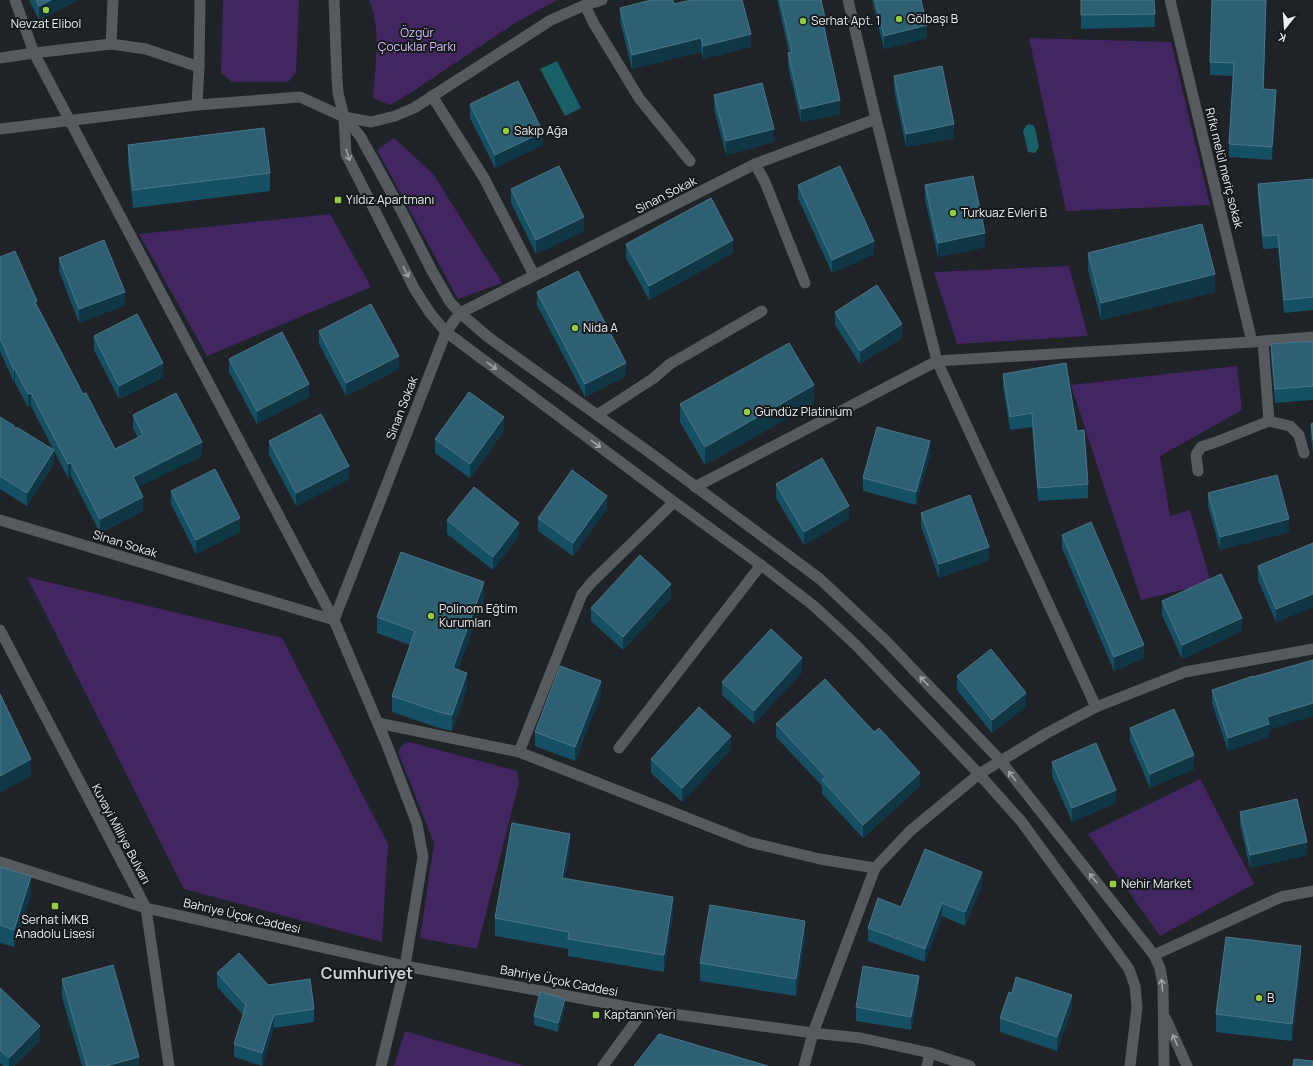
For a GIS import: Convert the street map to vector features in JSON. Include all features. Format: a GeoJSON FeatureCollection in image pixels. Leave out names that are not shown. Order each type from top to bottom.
{"type":"FeatureCollection","features":[{"type":"Feature","properties":{"kind":"street"},"geometry":{"type":"LineString","coordinates":[[15,0],[34,52],[334,620],[378,723],[417,824],[423,857],[405,966],[381,1066]]}},
{"type":"Feature","properties":{"kind":"street"},"geometry":{"type":"LineString","coordinates":[[112,0],[112,44]]}},
{"type":"Feature","properties":{"kind":"street"},"geometry":{"type":"LineString","coordinates":[[197,104],[200,0]]}},
{"type":"Feature","properties":{"kind":"street"},"geometry":{"type":"LineString","coordinates":[[334,0],[338,93],[344,117],[346,154],[414,288],[430,313],[446,332],[761,565],[814,606],[856,645],[979,774],[1021,821],[1129,969],[1135,986],[1137,1006],[1130,1066]]}},
{"type":"Feature","properties":{"kind":"street"},"geometry":{"type":"LineString","coordinates":[[0,129],[197,104],[300,96],[344,117],[371,122],[394,116],[414,108],[551,20],[585,5],[602,0]]}},
{"type":"Feature","properties":{"kind":"street"},"geometry":{"type":"LineString","coordinates":[[848,0],[876,119],[938,361],[1096,707]]}},
{"type":"Feature","properties":{"kind":"street","name":"Rıfkı melül meriç sokak"},"geometry":{"type":"LineString","coordinates":[[1170,0],[1257,342],[1269,421]]}},
{"type":"Feature","properties":{"kind":"street"},"geometry":{"type":"LineString","coordinates":[[585,5],[594,24],[639,98],[690,161]]}},
{"type":"Feature","properties":{"kind":"street"},"geometry":{"type":"LineString","coordinates":[[0,58],[34,52],[112,44],[146,49],[199,67]]}},
{"type":"Feature","properties":{"kind":"street"},"geometry":{"type":"LineString","coordinates":[[432,96],[484,178],[534,275]]}},
{"type":"Feature","properties":{"kind":"street"},"geometry":{"type":"LineString","coordinates":[[344,117],[360,136],[401,210],[432,271],[450,302],[460,313],[488,337],[820,579],[886,641],[1000,760],[1154,955],[1160,968],[1163,985],[1164,1066]]}},
{"type":"Feature","properties":{"kind":"street","name":"Sinan Sokak"},"geometry":{"type":"LineString","coordinates":[[0,520],[334,620],[446,332],[460,313],[755,164],[876,119]]}},
{"type":"Feature","properties":{"kind":"street"},"geometry":{"type":"LineString","coordinates":[[755,164],[765,182],[804,283]]}},
{"type":"Feature","properties":{"kind":"street"},"geometry":{"type":"LineString","coordinates":[[597,415],[654,378],[670,364],[762,311]]}},
{"type":"Feature","properties":{"kind":"street"},"geometry":{"type":"LineString","coordinates":[[695,487],[938,361],[1257,342],[1313,337]]}},
{"type":"Feature","properties":{"kind":"street"},"geometry":{"type":"LineString","coordinates":[[1198,471],[1196,455],[1201,447],[1269,421],[1290,426],[1299,435],[1304,454]]}},
{"type":"Feature","properties":{"kind":"street"},"geometry":{"type":"LineString","coordinates":[[519,752],[582,594],[592,582],[674,502]]}},
{"type":"Feature","properties":{"kind":"street"},"geometry":{"type":"LineString","coordinates":[[619,748],[761,565]]}},
{"type":"Feature","properties":{"kind":"street","name":"Kuvayi Milliye Bulvarı"},"geometry":{"type":"LineString","coordinates":[[0,630],[146,908],[169,1066]]}},
{"type":"Feature","properties":{"kind":"street"},"geometry":{"type":"LineString","coordinates":[[804,1066],[813,1033],[874,868],[910,831],[979,774],[1047,733],[1096,707],[1185,672],[1313,649]]}},
{"type":"Feature","properties":{"kind":"street"},"geometry":{"type":"LineString","coordinates":[[378,723],[519,752],[749,842],[820,859],[874,868]]}},
{"type":"Feature","properties":{"kind":"street","name":"Bahriye Üçok Caddesi"},"geometry":{"type":"LineString","coordinates":[[0,862],[146,908],[405,966],[644,1010],[861,1038],[930,1052],[970,1066]]}},
{"type":"Feature","properties":{"kind":"street"},"geometry":{"type":"LineString","coordinates":[[1154,955],[1281,896],[1313,891]]}},
{"type":"Feature","properties":{"kind":"street"},"geometry":{"type":"LineString","coordinates":[[603,1066],[644,1010]]}},
{"type":"Feature","properties":{"kind":"street"},"geometry":{"type":"LineString","coordinates":[[1164,1013],[1186,1066]]}},
{"type":"Feature","properties":{"kind":"street"},"geometry":{"type":"LineString","coordinates":[[927,1066],[930,1052]]}},
{"type":"Feature","properties":{"kind":"green space"},"geometry":{"type":"Polygon","coordinates":[[[223,0],[299,0],[296,72],[288,82],[232,82],[221,73],[223,0]]]}},
{"type":"Feature","properties":{"kind":"green space","name":"Özgür Çocuklar Parkı"},"geometry":{"type":"Polygon","coordinates":[[[369,0],[557,0],[515,23],[390,105],[373,98],[377,36],[373,12],[369,0]]]}},
{"type":"Feature","properties":{"kind":"green space"},"geometry":{"type":"Polygon","coordinates":[[[1029,38],[1171,42],[1210,205],[1066,211],[1029,38]]]}},
{"type":"Feature","properties":{"kind":"green space"},"geometry":{"type":"Polygon","coordinates":[[[394,138],[433,174],[502,283],[458,299],[377,150],[394,138]]]}},
{"type":"Feature","properties":{"kind":"green space"},"geometry":{"type":"Polygon","coordinates":[[[330,214],[371,287],[207,356],[139,234],[330,214]]]}},
{"type":"Feature","properties":{"kind":"green space"},"geometry":{"type":"Polygon","coordinates":[[[1069,266],[1088,336],[957,344],[934,272],[1069,266]]]}},
{"type":"Feature","properties":{"kind":"green space"},"geometry":{"type":"Polygon","coordinates":[[[1237,366],[1242,410],[1160,456],[1170,516],[1190,510],[1211,583],[1141,600],[1071,385],[1237,366]]]}},
{"type":"Feature","properties":{"kind":"green space"},"geometry":{"type":"Polygon","coordinates":[[[27,577],[282,638],[388,844],[382,942],[184,889],[27,577]]]}},
{"type":"Feature","properties":{"kind":"green space"},"geometry":{"type":"Polygon","coordinates":[[[409,742],[517,771],[519,782],[477,949],[420,938],[434,843],[398,752],[402,745],[409,742]]]}},
{"type":"Feature","properties":{"kind":"green space"},"geometry":{"type":"Polygon","coordinates":[[[1200,779],[1254,884],[1160,936],[1088,834],[1200,779]]]}},
{"type":"Feature","properties":{"kind":"green space"},"geometry":{"type":"Polygon","coordinates":[[[405,1031],[525,1066],[394,1066],[405,1031]]]}},
{"type":"Feature","properties":{"kind":"water"},"geometry":{"type":"Polygon","coordinates":[[[557,61],[581,108],[565,116],[540,69],[557,61]]]}},
{"type":"Feature","properties":{"kind":"water"},"geometry":{"type":"Polygon","coordinates":[[[1029,124],[1033,125],[1035,128],[1039,147],[1035,153],[1028,152],[1023,131],[1029,124]]]}},
{"type":"Feature","properties":{"kind":"building"},"geometry":{"type":"Polygon","coordinates":[[[36,0],[51,0],[39,6],[36,0]]]}},
{"type":"Feature","properties":{"kind":"building"},"geometry":{"type":"Polygon","coordinates":[[[651,0],[673,0],[674,4],[691,0],[742,0],[751,34],[703,46],[701,38],[632,55],[620,8],[651,0]]]}},
{"type":"Feature","properties":{"kind":"building"},"geometry":{"type":"Polygon","coordinates":[[[780,0],[821,0],[826,22],[823,23],[840,100],[801,109],[788,53],[792,52],[780,0]]]}},
{"type":"Feature","properties":{"kind":"building","name":"Gölbaşı B"},"geometry":{"type":"Polygon","coordinates":[[[875,0],[921,0],[927,25],[884,36],[875,0]]]}},
{"type":"Feature","properties":{"kind":"building"},"geometry":{"type":"Polygon","coordinates":[[[1081,0],[1154,0],[1155,14],[1081,15],[1081,0]]]}},
{"type":"Feature","properties":{"kind":"building"},"geometry":{"type":"Polygon","coordinates":[[[1212,0],[1266,0],[1263,89],[1276,90],[1272,147],[1229,144],[1234,63],[1210,62],[1212,0]]]}},
{"type":"Feature","properties":{"kind":"building"},"geometry":{"type":"Polygon","coordinates":[[[942,66],[954,124],[906,134],[894,76],[942,66]]]}},
{"type":"Feature","properties":{"kind":"building","name":"Sakıp Ağa"},"geometry":{"type":"Polygon","coordinates":[[[518,81],[543,132],[495,155],[470,104],[518,81]]]}},
{"type":"Feature","properties":{"kind":"building"},"geometry":{"type":"Polygon","coordinates":[[[762,83],[774,129],[726,141],[714,95],[762,83]]]}},
{"type":"Feature","properties":{"kind":"building"},"geometry":{"type":"Polygon","coordinates":[[[264,128],[270,173],[133,190],[128,145],[264,128]]]}},
{"type":"Feature","properties":{"kind":"building"},"geometry":{"type":"Polygon","coordinates":[[[559,166],[584,217],[536,240],[511,189],[559,166]]]}},
{"type":"Feature","properties":{"kind":"building"},"geometry":{"type":"Polygon","coordinates":[[[840,166],[874,241],[832,260],[798,185],[840,166]]]}},
{"type":"Feature","properties":{"kind":"building","name":"Turkuaz Evleri B"},"geometry":{"type":"Polygon","coordinates":[[[973,176],[985,233],[938,243],[925,185],[973,176]]]}},
{"type":"Feature","properties":{"kind":"building"},"geometry":{"type":"Polygon","coordinates":[[[1313,179],[1313,297],[1284,300],[1278,235],[1263,236],[1258,184],[1313,179]]]}},
{"type":"Feature","properties":{"kind":"building"},"geometry":{"type":"Polygon","coordinates":[[[711,198],[733,240],[649,286],[626,244],[711,198]]]}},
{"type":"Feature","properties":{"kind":"building"},"geometry":{"type":"Polygon","coordinates":[[[1202,224],[1215,274],[1101,303],[1088,253],[1202,224]]]}},
{"type":"Feature","properties":{"kind":"building"},"geometry":{"type":"Polygon","coordinates":[[[104,240],[125,292],[79,309],[59,258],[104,240]]]}},
{"type":"Feature","properties":{"kind":"building"},"geometry":{"type":"Polygon","coordinates":[[[15,251],[37,301],[35,302],[83,394],[86,393],[115,449],[143,435],[133,415],[176,393],[202,442],[133,477],[143,497],[100,519],[71,463],[68,464],[31,393],[28,394],[15,369],[14,370],[0,338],[0,257],[15,251]]]}},
{"type":"Feature","properties":{"kind":"building","name":"Nida A"},"geometry":{"type":"Polygon","coordinates":[[[578,271],[626,363],[585,384],[537,292],[578,271]]]}},
{"type":"Feature","properties":{"kind":"building"},"geometry":{"type":"Polygon","coordinates":[[[877,285],[902,324],[860,351],[835,312],[877,285]]]}},
{"type":"Feature","properties":{"kind":"building"},"geometry":{"type":"Polygon","coordinates":[[[371,304],[399,356],[346,383],[319,331],[371,304]]]}},
{"type":"Feature","properties":{"kind":"building"},"geometry":{"type":"Polygon","coordinates":[[[137,314],[163,363],[119,386],[94,336],[137,314]]]}},
{"type":"Feature","properties":{"kind":"building"},"geometry":{"type":"Polygon","coordinates":[[[282,332],[309,384],[257,411],[229,359],[282,332]]]}},
{"type":"Feature","properties":{"kind":"building"},"geometry":{"type":"Polygon","coordinates":[[[1313,341],[1313,386],[1275,389],[1271,344],[1313,341]]]}},
{"type":"Feature","properties":{"kind":"building","name":"Gündüz Platinium"},"geometry":{"type":"Polygon","coordinates":[[[789,343],[814,385],[705,447],[680,404],[789,343]]]}},
{"type":"Feature","properties":{"kind":"building"},"geometry":{"type":"Polygon","coordinates":[[[1066,363],[1077,431],[1084,430],[1088,484],[1038,488],[1032,413],[1010,417],[1003,374],[1066,363]]]}},
{"type":"Feature","properties":{"kind":"building"},"geometry":{"type":"Polygon","coordinates":[[[469,392],[504,417],[470,464],[435,439],[469,392]]]}},
{"type":"Feature","properties":{"kind":"building"},"geometry":{"type":"Polygon","coordinates":[[[321,414],[349,466],[296,493],[269,441],[321,414]]]}},
{"type":"Feature","properties":{"kind":"building"},"geometry":{"type":"Polygon","coordinates":[[[0,417],[13,425],[15,428],[18,428],[54,450],[27,493],[0,476],[0,417]]]}},
{"type":"Feature","properties":{"kind":"building"},"geometry":{"type":"Polygon","coordinates":[[[1313,423],[1313,440],[1311,424],[1313,423]]]}},
{"type":"Feature","properties":{"kind":"building"},"geometry":{"type":"Polygon","coordinates":[[[877,427],[930,441],[916,492],[863,478],[877,427]]]}},
{"type":"Feature","properties":{"kind":"building"},"geometry":{"type":"Polygon","coordinates":[[[822,458],[849,506],[804,532],[776,484],[822,458]]]}},
{"type":"Feature","properties":{"kind":"building"},"geometry":{"type":"Polygon","coordinates":[[[215,469],[240,518],[196,540],[171,491],[215,469]]]}},
{"type":"Feature","properties":{"kind":"building"},"geometry":{"type":"Polygon","coordinates":[[[572,470],[607,496],[573,543],[538,518],[572,470]]]}},
{"type":"Feature","properties":{"kind":"building"},"geometry":{"type":"Polygon","coordinates":[[[1277,475],[1289,519],[1220,537],[1208,493],[1277,475]]]}},
{"type":"Feature","properties":{"kind":"building"},"geometry":{"type":"Polygon","coordinates":[[[474,487],[519,523],[493,557],[447,520],[474,487]]]}},
{"type":"Feature","properties":{"kind":"building"},"geometry":{"type":"Polygon","coordinates":[[[970,495],[989,547],[939,564],[921,513],[970,495]]]}},
{"type":"Feature","properties":{"kind":"building"},"geometry":{"type":"Polygon","coordinates":[[[1091,522],[1144,645],[1114,657],[1062,535],[1091,522]]]}},
{"type":"Feature","properties":{"kind":"building"},"geometry":{"type":"Polygon","coordinates":[[[1313,543],[1313,594],[1276,609],[1258,566],[1313,543]]]}},
{"type":"Feature","properties":{"kind":"building"},"geometry":{"type":"Polygon","coordinates":[[[401,552],[484,582],[453,668],[467,673],[452,715],[392,696],[415,631],[377,617],[401,552]]]}},
{"type":"Feature","properties":{"kind":"building"},"geometry":{"type":"Polygon","coordinates":[[[640,555],[671,584],[623,637],[591,608],[640,555]]]}},
{"type":"Feature","properties":{"kind":"building"},"geometry":{"type":"Polygon","coordinates":[[[1221,574],[1242,618],[1182,645],[1162,601],[1221,574]]]}},
{"type":"Feature","properties":{"kind":"building"},"geometry":{"type":"Polygon","coordinates":[[[771,629],[802,658],[754,711],[722,682],[771,629]]]}},
{"type":"Feature","properties":{"kind":"building"},"geometry":{"type":"Polygon","coordinates":[[[991,649],[1026,693],[992,720],[957,676],[991,649]]]}},
{"type":"Feature","properties":{"kind":"building"},"geometry":{"type":"Polygon","coordinates":[[[1313,660],[1313,703],[1267,717],[1269,724],[1228,738],[1212,690],[1253,676],[1313,660]]]}},
{"type":"Feature","properties":{"kind":"building"},"geometry":{"type":"Polygon","coordinates":[[[560,666],[601,681],[575,747],[535,732],[560,666]]]}},
{"type":"Feature","properties":{"kind":"building"},"geometry":{"type":"Polygon","coordinates":[[[825,679],[874,732],[879,728],[920,773],[863,825],[822,780],[826,777],[776,724],[825,679]]]}},
{"type":"Feature","properties":{"kind":"building"},"geometry":{"type":"Polygon","coordinates":[[[0,694],[31,759],[0,776],[0,694]]]}},
{"type":"Feature","properties":{"kind":"building"},"geometry":{"type":"Polygon","coordinates":[[[699,707],[731,736],[682,788],[651,759],[699,707]]]}},
{"type":"Feature","properties":{"kind":"building"},"geometry":{"type":"Polygon","coordinates":[[[1174,709],[1194,755],[1150,774],[1130,728],[1174,709]]]}},
{"type":"Feature","properties":{"kind":"building"},"geometry":{"type":"Polygon","coordinates":[[[1096,743],[1116,790],[1072,808],[1052,762],[1096,743]]]}},
{"type":"Feature","properties":{"kind":"building"},"geometry":{"type":"Polygon","coordinates":[[[1297,799],[1307,842],[1250,855],[1240,812],[1297,799]]]}},
{"type":"Feature","properties":{"kind":"building"},"geometry":{"type":"Polygon","coordinates":[[[512,823],[570,834],[562,878],[673,897],[664,955],[568,939],[569,932],[495,918],[512,823]]]}},
{"type":"Feature","properties":{"kind":"building"},"geometry":{"type":"Polygon","coordinates":[[[925,849],[982,872],[965,912],[942,903],[925,949],[868,928],[878,898],[901,907],[925,849]]]}},
{"type":"Feature","properties":{"kind":"building"},"geometry":{"type":"Polygon","coordinates":[[[0,867],[31,876],[14,930],[0,925],[0,867]]]}},
{"type":"Feature","properties":{"kind":"building"},"geometry":{"type":"Polygon","coordinates":[[[710,905],[805,921],[796,979],[700,963],[710,905]]]}},
{"type":"Feature","properties":{"kind":"building","name":"B"},"geometry":{"type":"Polygon","coordinates":[[[1226,937],[1301,946],[1292,1024],[1216,1014],[1226,937]]]}},
{"type":"Feature","properties":{"kind":"building"},"geometry":{"type":"Polygon","coordinates":[[[239,953],[268,985],[310,979],[314,1009],[274,1015],[262,1053],[234,1044],[246,1005],[217,973],[239,953]]]}},
{"type":"Feature","properties":{"kind":"building"},"geometry":{"type":"Polygon","coordinates":[[[113,965],[139,1057],[106,1066],[87,1066],[62,979],[113,965]]]}},
{"type":"Feature","properties":{"kind":"building"},"geometry":{"type":"Polygon","coordinates":[[[863,966],[919,976],[911,1017],[856,1007],[863,966]]]}},
{"type":"Feature","properties":{"kind":"building"},"geometry":{"type":"Polygon","coordinates":[[[1016,977],[1072,995],[1057,1037],[1000,1018],[1009,992],[1012,993],[1016,977]]]}},
{"type":"Feature","properties":{"kind":"building"},"geometry":{"type":"Polygon","coordinates":[[[0,988],[40,1026],[9,1058],[0,1050],[0,988]]]}},
{"type":"Feature","properties":{"kind":"building"},"geometry":{"type":"Polygon","coordinates":[[[540,992],[565,999],[558,1023],[534,1016],[540,992]]]}},
{"type":"Feature","properties":{"kind":"building"},"geometry":{"type":"Polygon","coordinates":[[[659,1034],[768,1066],[634,1066],[659,1034]]]}},
{"type":"Feature","properties":{"kind":"building"},"geometry":{"type":"Polygon","coordinates":[[[1294,1059],[1313,1061],[1313,1066],[1293,1066],[1294,1059]]]}},
{"type":"Feature","properties":{"kind":"place","name":"Nevzat Elibol"},"geometry":{"type":"Point","coordinates":[46,10]}},
{"type":"Feature","properties":{"kind":"place","name":"Gölbaşı B"},"geometry":{"type":"Point","coordinates":[899,19]}},
{"type":"Feature","properties":{"kind":"place","name":"Serhat Apt. 1"},"geometry":{"type":"Point","coordinates":[803,21]}},
{"type":"Feature","properties":{"kind":"place","name":"Sakıp Ağa"},"geometry":{"type":"Point","coordinates":[506,131]}},
{"type":"Feature","properties":{"kind":"place","name":"Yıldız Apartmanı"},"geometry":{"type":"Point","coordinates":[338,200]}},
{"type":"Feature","properties":{"kind":"place","name":"Turkuaz Evleri B"},"geometry":{"type":"Point","coordinates":[953,213]}},
{"type":"Feature","properties":{"kind":"place","name":"Nida A"},"geometry":{"type":"Point","coordinates":[575,328]}},
{"type":"Feature","properties":{"kind":"place","name":"Gündüz Platinium"},"geometry":{"type":"Point","coordinates":[747,412]}},
{"type":"Feature","properties":{"kind":"place","name":"Polinom Eğtim Kurumları"},"geometry":{"type":"Point","coordinates":[431,616]}},
{"type":"Feature","properties":{"kind":"place","name":"Nehir Market"},"geometry":{"type":"Point","coordinates":[1113,884]}},
{"type":"Feature","properties":{"kind":"place","name":"Serhat İMKB Anadolu Lisesi"},"geometry":{"type":"Point","coordinates":[55,906]}},
{"type":"Feature","properties":{"kind":"place","name":"B"},"geometry":{"type":"Point","coordinates":[1259,998]}},
{"type":"Feature","properties":{"kind":"place","name":"Kaptanın Yeri"},"geometry":{"type":"Point","coordinates":[596,1015]}},
{"type":"Feature","properties":{"kind":"district","name":"Cumhuriyet"},"geometry":{"type":"Point","coordinates":[367,973]}}]}
